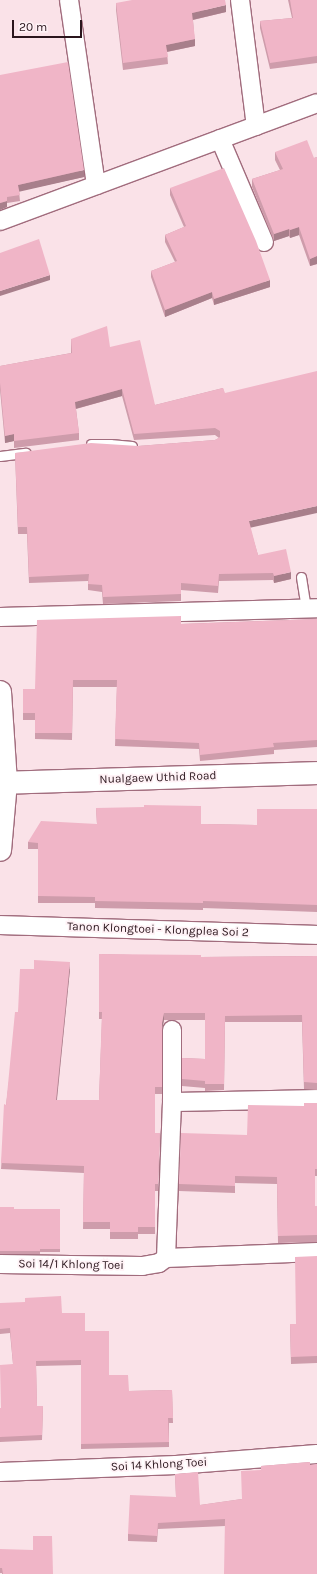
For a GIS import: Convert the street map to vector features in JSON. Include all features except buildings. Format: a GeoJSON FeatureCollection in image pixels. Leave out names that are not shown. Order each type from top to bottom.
{"type":"FeatureCollection","features":[{"type":"Feature","properties":{"kind":"street"},"geometry":{"type":"LineString","coordinates":[[69,0],[96,185]]}},
{"type":"Feature","properties":{"kind":"street"},"geometry":{"type":"LineString","coordinates":[[240,0],[256,126]]}},
{"type":"Feature","properties":{"kind":"street"},"geometry":{"type":"LineString","coordinates":[[0,220],[317,104]]}},
{"type":"Feature","properties":{"kind":"street"},"geometry":{"type":"LineString","coordinates":[[220,139],[264,242]]}},
{"type":"Feature","properties":{"kind":"street"},"geometry":{"type":"LineString","coordinates":[[0,617],[312,609]]}},
{"type":"Feature","properties":{"kind":"street"},"geometry":{"type":"LineString","coordinates":[[0,692],[3,783],[0,850]]}},
{"type":"Feature","properties":{"kind":"street","name":"Nualgaew Uthid Road"},"geometry":{"type":"LineString","coordinates":[[3,783],[317,773]]}},
{"type":"Feature","properties":{"kind":"street","name":"Tanon Klongtoei - Klongplea Soi 2"},"geometry":{"type":"LineString","coordinates":[[0,925],[317,935]]}},
{"type":"Feature","properties":{"kind":"street"},"geometry":{"type":"LineString","coordinates":[[166,1258],[172,1102],[172,1030]]}},
{"type":"Feature","properties":{"kind":"street"},"geometry":{"type":"LineString","coordinates":[[172,1102],[317,1099]]}},
{"type":"Feature","properties":{"kind":"street","name":"Soi 14/1 Khlong Toei"},"geometry":{"type":"LineString","coordinates":[[0,1264],[142,1266],[159,1263],[166,1258],[317,1252]]}},
{"type":"Feature","properties":{"kind":"street","name":"Soi 14 Khlong Toei"},"geometry":{"type":"LineString","coordinates":[[0,1472],[176,1465],[317,1454]]}},
{"type":"Feature","properties":{"kind":"lane"},"geometry":{"type":"LineString","coordinates":[[84,445],[110,444],[138,447]]}},
{"type":"Feature","properties":{"kind":"lane"},"geometry":{"type":"LineString","coordinates":[[0,456],[38,451]]}},
{"type":"Feature","properties":{"kind":"lane"},"geometry":{"type":"LineString","coordinates":[[301,576],[312,609]]}}]}
